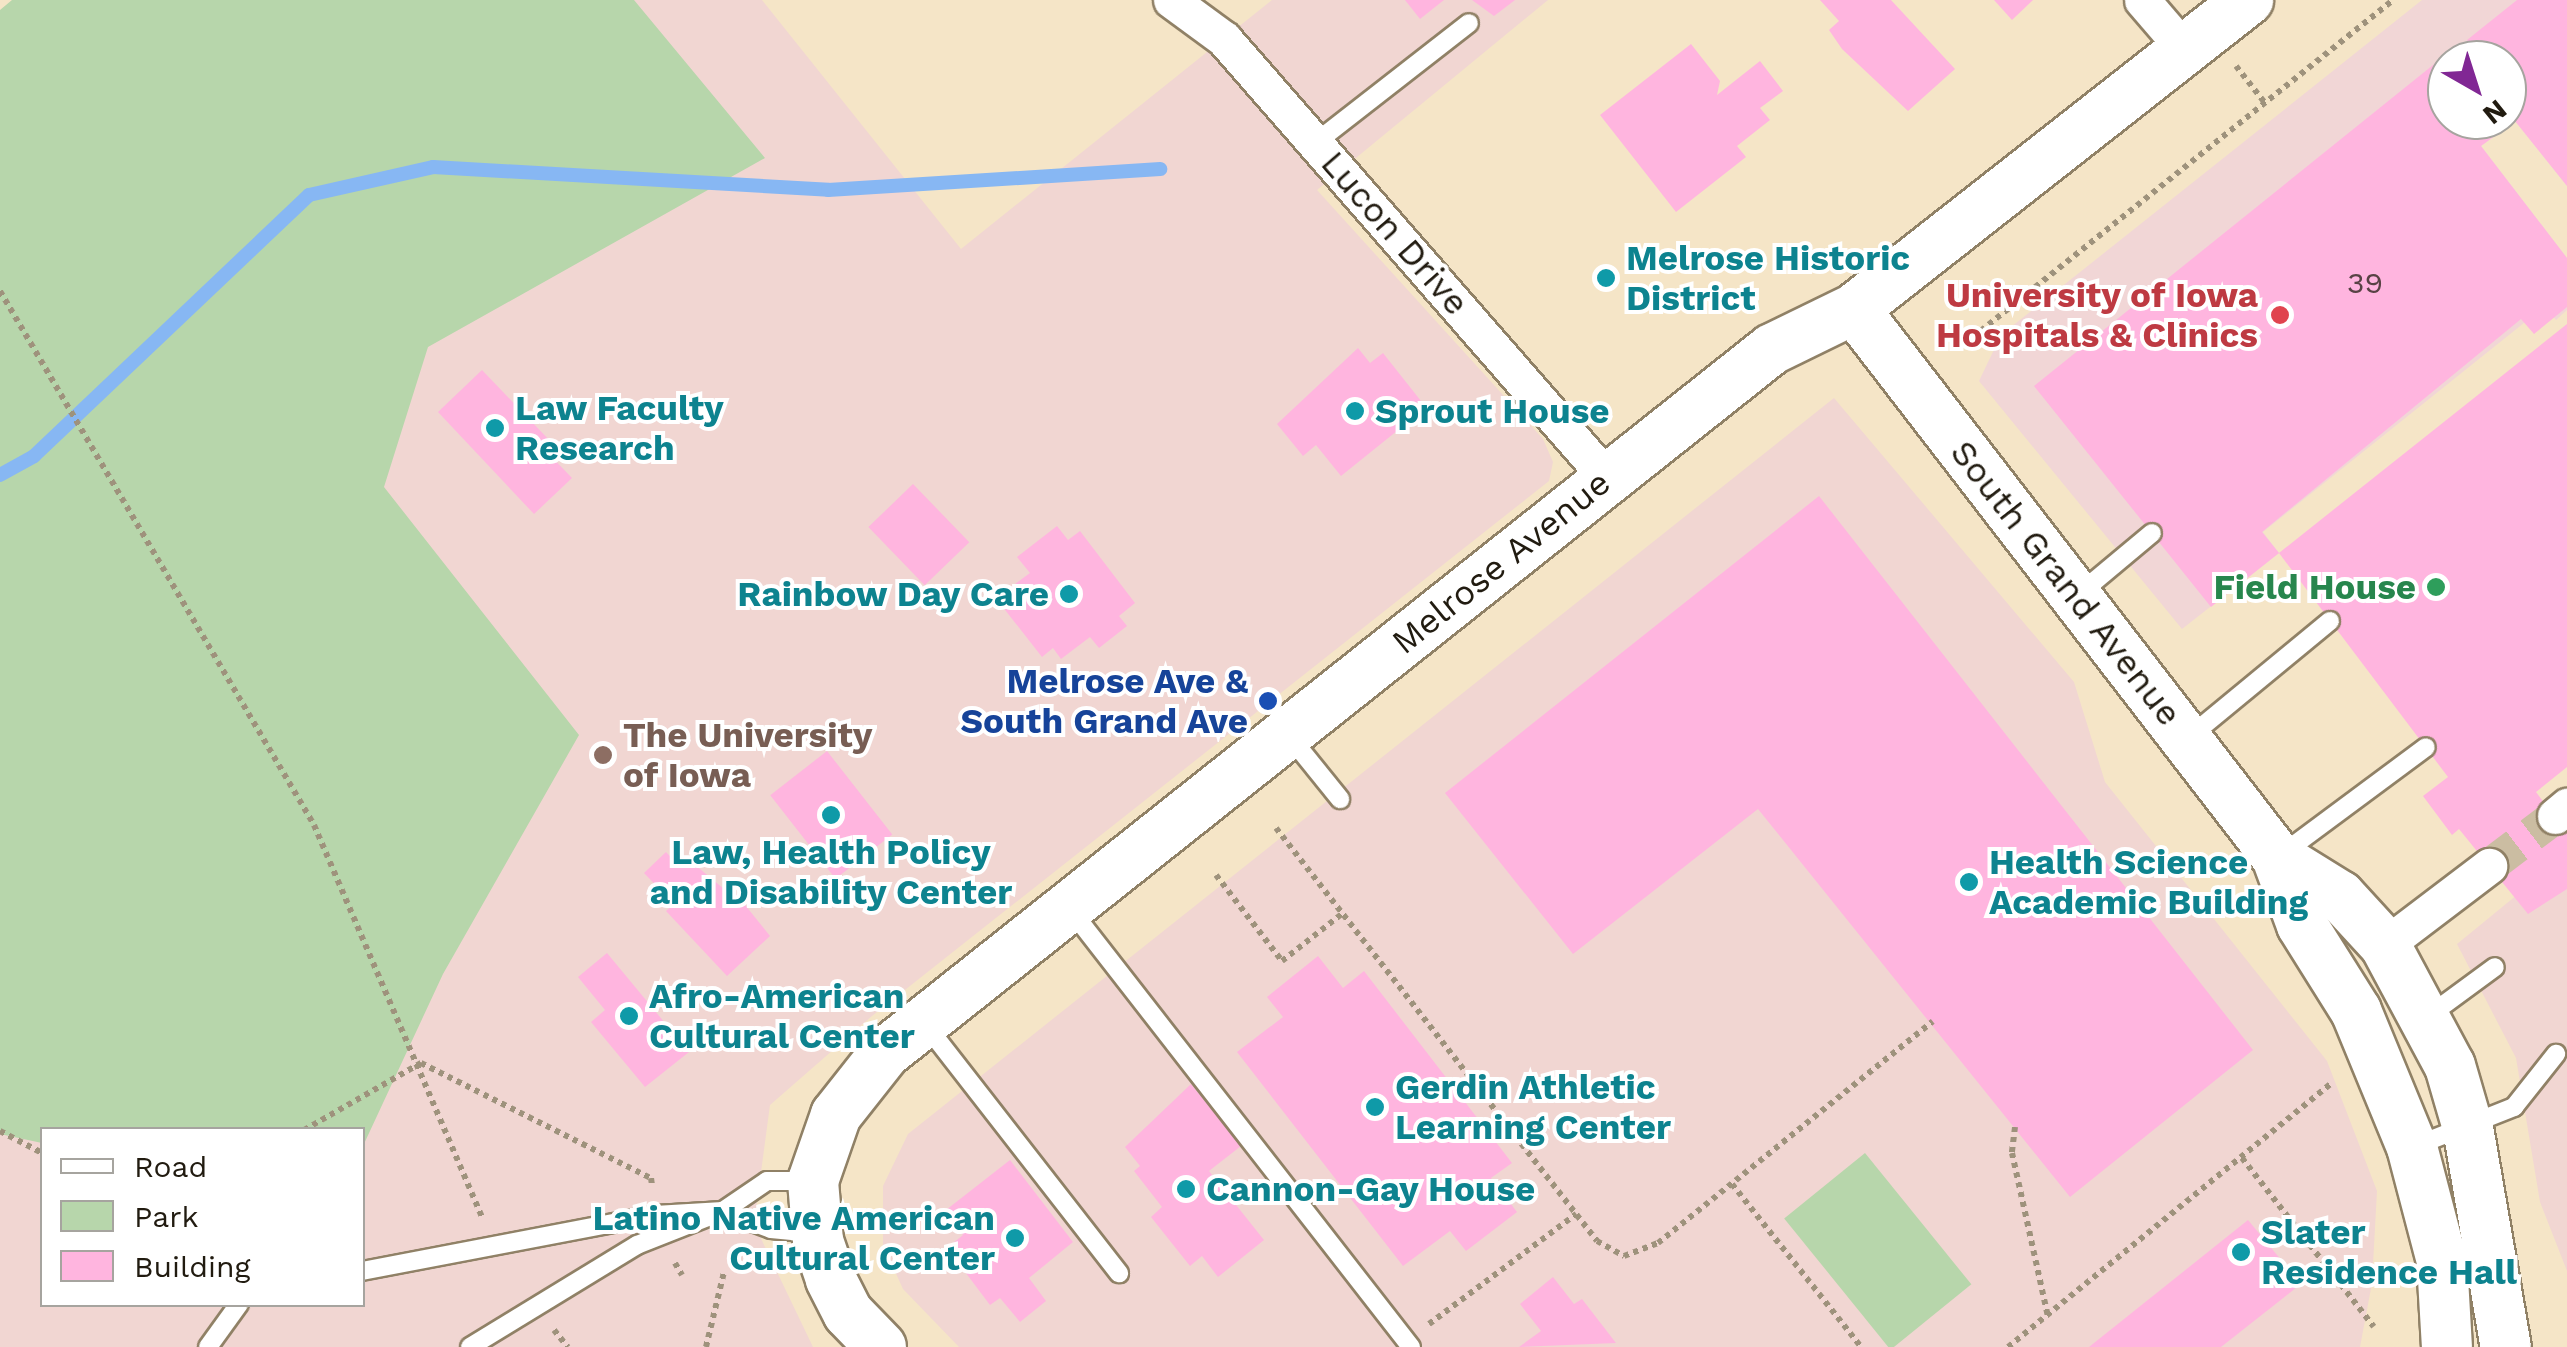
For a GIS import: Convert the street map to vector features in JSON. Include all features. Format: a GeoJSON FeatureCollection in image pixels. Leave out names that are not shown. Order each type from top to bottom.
{"type":"FeatureCollection","features":[{"type":"Feature","properties":{"kind":"main road","name":"Melrose Avenue"},"geometry":{"type":"LineString","coordinates":[[813,1181],[842,1105],[922,1020],[1772,350],[1854,309],[2248,0]]}},
{"type":"Feature","properties":{"kind":"main road","name":"South Grand Avenue"},"geometry":{"type":"LineString","coordinates":[[1854,309],[2278,857],[2302,925],[2356,1010],[2412,1147],[2442,1261],[2447,1347]]}},
{"type":"Feature","properties":{"kind":"main road","name":"South Grand Avenue"},"geometry":{"type":"LineString","coordinates":[[2278,857],[2340,896],[2385,945],[2450,1066],[2468,1128],[2506,1347]]}},
{"type":"Feature","properties":{"kind":"main road"},"geometry":{"type":"LineString","coordinates":[[813,1181],[817,1233],[848,1313],[881,1347]]}},
{"type":"Feature","properties":{"kind":"street","name":"Lucon Drive"},"geometry":{"type":"LineString","coordinates":[[1171,0],[1224,39],[1608,478]]}},
{"type":"Feature","properties":{"kind":"street"},"geometry":{"type":"LineString","coordinates":[[2142,0],[2185,50]]}},
{"type":"Feature","properties":{"kind":"street"},"geometry":{"type":"LineString","coordinates":[[2385,945],[2490,866]]}},
{"type":"Feature","properties":{"kind":"lane"},"geometry":{"type":"LineString","coordinates":[[1316,142],[1468,22]]}},
{"type":"Feature","properties":{"kind":"lane"},"geometry":{"type":"LineString","coordinates":[[2076,596],[2152,534]]}},
{"type":"Feature","properties":{"kind":"lane"},"geometry":{"type":"LineString","coordinates":[[2188,738],[2330,621]]}},
{"type":"Feature","properties":{"kind":"lane"},"geometry":{"type":"LineString","coordinates":[[1287,734],[1340,799]]}},
{"type":"Feature","properties":{"kind":"lane"},"geometry":{"type":"LineString","coordinates":[[2278,857],[2426,748]]}},
{"type":"Feature","properties":{"kind":"lane"},"geometry":{"type":"LineString","coordinates":[[1068,906],[1409,1344]]}},
{"type":"Feature","properties":{"kind":"lane"},"geometry":{"type":"LineString","coordinates":[[2427,1017],[2495,967]]}},
{"type":"Feature","properties":{"kind":"lane"},"geometry":{"type":"LineString","coordinates":[[922,1020],[1119,1273]]}},
{"type":"Feature","properties":{"kind":"lane"},"geometry":{"type":"LineString","coordinates":[[2412,1147],[2514,1107],[2556,1054]]}},
{"type":"Feature","properties":{"kind":"lane"},"geometry":{"type":"LineString","coordinates":[[365,1270],[494,1246],[657,1225],[723,1211],[767,1182],[813,1181]]}},
{"type":"Feature","properties":{"kind":"lane"},"geometry":{"type":"LineString","coordinates":[[723,1211],[771,1228],[817,1233]]}},
{"type":"Feature","properties":{"kind":"lane"},"geometry":{"type":"LineString","coordinates":[[470,1347],[657,1225]]}},
{"type":"Feature","properties":{"kind":"lane"},"geometry":{"type":"LineString","coordinates":[[208,1347],[237,1307]]}},
{"type":"Feature","properties":{"kind":"path"},"geometry":{"type":"LineString","coordinates":[[1973,338],[2392,0]]}},
{"type":"Feature","properties":{"kind":"path"},"geometry":{"type":"LineString","coordinates":[[0,291],[314,825],[421,1064],[494,1246]]}},
{"type":"Feature","properties":{"kind":"path"},"geometry":{"type":"LineString","coordinates":[[1276,828],[1576,1214],[1609,1251],[1638,1254],[1732,1184],[1933,1021]]}},
{"type":"Feature","properties":{"kind":"path"},"geometry":{"type":"LineString","coordinates":[[1216,875],[1282,961],[1343,914]]}},
{"type":"Feature","properties":{"kind":"path"},"geometry":{"type":"LineString","coordinates":[[309,1127],[421,1064]]}},
{"type":"Feature","properties":{"kind":"path"},"geometry":{"type":"LineString","coordinates":[[421,1064],[651,1178],[657,1225],[682,1276]]}},
{"type":"Feature","properties":{"kind":"path"},"geometry":{"type":"LineString","coordinates":[[2008,1347],[2342,1075]]}},
{"type":"Feature","properties":{"kind":"path"},"geometry":{"type":"LineString","coordinates":[[2015,1127],[2012,1152],[2048,1317]]}},
{"type":"Feature","properties":{"kind":"path"},"geometry":{"type":"LineString","coordinates":[[0,1131],[40,1152]]}},
{"type":"Feature","properties":{"kind":"path"},"geometry":{"type":"LineString","coordinates":[[2242,1158],[2374,1327]]}},
{"type":"Feature","properties":{"kind":"path"},"geometry":{"type":"LineString","coordinates":[[1732,1184],[1861,1347]]}},
{"type":"Feature","properties":{"kind":"path"},"geometry":{"type":"LineString","coordinates":[[1409,1344],[1576,1214]]}},
{"type":"Feature","properties":{"kind":"path"},"geometry":{"type":"LineString","coordinates":[[706,1347],[724,1272]]}},
{"type":"Feature","properties":{"kind":"path"},"geometry":{"type":"LineString","coordinates":[[533,1307],[568,1347]]}},
{"type":"Feature","properties":{"kind":"shaded area","name":"The University of Iowa"},"geometry":{"type":"Polygon","coordinates":[[[83,0],[762,0],[961,249],[1272,0],[1548,0],[1317,190],[1543,439],[1553,462],[1549,481],[872,1016],[770,1105],[754,1224],[813,1347],[0,1347],[0,66],[83,0]]]}},
{"type":"Feature","properties":{"kind":"shaded area","name":"University of Iowa Hospitals & Clinics"},"geometry":{"type":"Polygon","coordinates":[[[2422,0],[2567,0],[2567,186],[2527,136],[2527,40],[2427,40],[2427,140],[2489,140],[2481,146],[2567,258],[2567,310],[2556,320],[2544,307],[2263,532],[2279,553],[2182,629],[1979,381],[2001,335],[2422,0]]]}},
{"type":"Feature","properties":{"kind":"shaded area"},"geometry":{"type":"Polygon","coordinates":[[[1834,398],[2074,682],[2105,782],[2327,1061],[2377,1191],[2372,1283],[2360,1347],[959,1347],[903,1289],[883,1245],[883,1186],[908,1134],[1834,398]]]}},
{"type":"Feature","properties":{"kind":"shaded area"},"geometry":{"type":"Polygon","coordinates":[[[2567,854],[2567,1271],[2540,1202],[2516,1058],[2457,944],[2567,854]]]}},
{"type":"Feature","properties":{"kind":"green space"},"geometry":{"type":"Polygon","coordinates":[[[12,0],[634,0],[765,158],[428,347],[384,487],[579,735],[443,974],[365,1142],[365,1127],[40,1127],[40,1143],[0,1134],[0,10],[12,0]]]}},
{"type":"Feature","properties":{"kind":"green space"},"geometry":{"type":"Polygon","coordinates":[[[1865,1153],[1971,1284],[1894,1347],[1888,1347],[1784,1218],[1865,1153]]]}},
{"type":"Feature","properties":{"kind":"building"},"geometry":{"type":"Polygon","coordinates":[[[1405,0],[1444,0],[1420,19],[1405,0]]]}},
{"type":"Feature","properties":{"kind":"building"},"geometry":{"type":"Polygon","coordinates":[[[1472,0],[1515,0],[1494,16],[1472,0]]]}},
{"type":"Feature","properties":{"kind":"building"},"geometry":{"type":"Polygon","coordinates":[[[1820,0],[1891,0],[1955,69],[1908,111],[1842,49],[1829,30],[1839,21],[1820,0]]]}},
{"type":"Feature","properties":{"kind":"building"},"geometry":{"type":"Polygon","coordinates":[[[1994,0],[2033,0],[2012,20],[1994,0]]]}},
{"type":"Feature","properties":{"kind":"building","name":"University of Iowa Hospitals & Clinics"},"geometry":{"type":"Polygon","coordinates":[[[2517,0],[2567,0],[2567,186],[2527,136],[2527,40],[2467,40],[2517,0]]]}},
{"type":"Feature","properties":{"kind":"building"},"geometry":{"type":"Polygon","coordinates":[[[1691,44],[1720,81],[1717,95],[1760,61],[1783,91],[1760,108],[1770,120],[1737,146],[1746,157],[1676,212],[1600,115],[1691,44]]]}},
{"type":"Feature","properties":{"kind":"building","name":"University of Iowa Hospitals & Clinics"},"geometry":{"type":"Polygon","coordinates":[[[2427,70],[2427,140],[2489,140],[2481,146],[2567,258],[2567,307],[2534,334],[2521,319],[2262,532],[2279,553],[2211,607],[2034,386],[2427,70]]]}},
{"type":"Feature","properties":{"kind":"building","name":"Field House"},"geometry":{"type":"Polygon","coordinates":[[[2567,324],[2567,767],[2536,792],[2567,833],[2567,889],[2528,914],[2459,829],[2452,835],[2423,796],[2448,777],[2279,553],[2567,324]]]}},
{"type":"Feature","properties":{"kind":"building","name":"Sprout House"},"geometry":{"type":"Polygon","coordinates":[[[1358,348],[1370,363],[1383,353],[1421,401],[1413,407],[1418,414],[1341,476],[1316,445],[1303,456],[1277,424],[1358,348]]]}},
{"type":"Feature","properties":{"kind":"building","name":"Law Faculty Research"},"geometry":{"type":"Polygon","coordinates":[[[482,370],[553,444],[546,451],[572,478],[534,514],[438,412],[482,370]]]}},
{"type":"Feature","properties":{"kind":"building"},"geometry":{"type":"Polygon","coordinates":[[[913,484],[969,542],[925,585],[868,527],[913,484]]]}},
{"type":"Feature","properties":{"kind":"building","name":"Health Science Academic Building"},"geometry":{"type":"Polygon","coordinates":[[[1819,496],[2253,1050],[2070,1197],[1758,809],[1573,954],[1445,793],[1819,496]]]}},
{"type":"Feature","properties":{"kind":"building","name":"Rainbow Day Care"},"geometry":{"type":"Polygon","coordinates":[[[1057,526],[1068,540],[1080,531],[1135,603],[1119,616],[1127,626],[1099,648],[1090,637],[1061,659],[1053,648],[1042,657],[1002,606],[1013,598],[1007,590],[1030,573],[1017,557],[1057,526]]]}},
{"type":"Feature","properties":{"kind":"building","name":"Law, Health Policy and Disability Center"},"geometry":{"type":"Polygon","coordinates":[[[827,751],[892,835],[836,879],[770,795],[827,751]]]}},
{"type":"Feature","properties":{"kind":"building"},"geometry":{"type":"Polygon","coordinates":[[[666,852],[680,867],[688,859],[730,894],[733,890],[770,936],[727,976],[666,911],[674,904],[644,873],[666,852]]]}},
{"type":"Feature","properties":{"kind":"building","name":"Afro-American Cultural Center"},"geometry":{"type":"Polygon","coordinates":[[[607,953],[689,1052],[645,1087],[591,1022],[605,1010],[578,977],[607,953]]]}},
{"type":"Feature","properties":{"kind":"building","name":"Gerdin Athletic Learning Center"},"geometry":{"type":"Polygon","coordinates":[[[1318,956],[1343,988],[1364,971],[1512,1163],[1491,1178],[1517,1212],[1466,1251],[1450,1231],[1403,1266],[1237,1052],[1283,1017],[1267,997],[1318,956]]]}},
{"type":"Feature","properties":{"kind":"building","name":"Cannon-Gay House"},"geometry":{"type":"Polygon","coordinates":[[[1191,1084],[1241,1146],[1209,1171],[1264,1240],[1218,1277],[1202,1256],[1190,1266],[1151,1217],[1162,1207],[1134,1171],[1140,1166],[1125,1147],[1191,1084]]]}},
{"type":"Feature","properties":{"kind":"building","name":"Latino Native American Cultural Center"},"geometry":{"type":"Polygon","coordinates":[[[1010,1160],[1073,1242],[1029,1278],[1046,1301],[1020,1322],[1000,1298],[990,1305],[947,1248],[963,1235],[946,1210],[1010,1160]]]}},
{"type":"Feature","properties":{"kind":"building","name":"Slater Residence Hall"},"geometry":{"type":"Polygon","coordinates":[[[2248,1220],[2301,1284],[2221,1347],[2089,1347],[2248,1220]]]}},
{"type":"Feature","properties":{"kind":"building"},"geometry":{"type":"Polygon","coordinates":[[[1553,1277],[1574,1304],[1582,1299],[1616,1343],[1519,1347],[1541,1331],[1520,1304],[1553,1277]]]}},
{"type":"Feature","properties":{"kind":"waterway"},"geometry":{"type":"LineString","coordinates":[[0,475],[34,456],[309,195],[433,167],[828,190],[1160,169]]}},
{"type":"Feature","properties":{"kind":"tunnel"},"geometry":{"type":"LineString","coordinates":[[2489,866],[2555,816]]}},
{"type":"Feature","properties":{"kind":"place","name":"Melrose Historic District"},"geometry":{"type":"Point","coordinates":[1606,278]}},
{"type":"Feature","properties":{"kind":"place","name":"University of Iowa Hospitals & Clinics"},"geometry":{"type":"Point","coordinates":[2280,315]}},
{"type":"Feature","properties":{"kind":"place","name":"Sprout House"},"geometry":{"type":"Point","coordinates":[1355,411]}},
{"type":"Feature","properties":{"kind":"place","name":"Law Faculty Research"},"geometry":{"type":"Point","coordinates":[495,428]}},
{"type":"Feature","properties":{"kind":"place","name":"Field House"},"geometry":{"type":"Point","coordinates":[2436,587]}},
{"type":"Feature","properties":{"kind":"place","name":"Rainbow Day Care"},"geometry":{"type":"Point","coordinates":[1069,594]}},
{"type":"Feature","properties":{"kind":"place","name":"Melrose Ave & South Grand Ave"},"geometry":{"type":"Point","coordinates":[1268,701]}},
{"type":"Feature","properties":{"kind":"place","name":"The University of Iowa"},"geometry":{"type":"Point","coordinates":[603,755]}},
{"type":"Feature","properties":{"kind":"place","name":"Law, Health Policy and Disability Center"},"geometry":{"type":"Point","coordinates":[831,815]}},
{"type":"Feature","properties":{"kind":"place","name":"Health Science Academic Building"},"geometry":{"type":"Point","coordinates":[1969,882]}},
{"type":"Feature","properties":{"kind":"place","name":"Afro-American Cultural Center"},"geometry":{"type":"Point","coordinates":[629,1016]}},
{"type":"Feature","properties":{"kind":"place","name":"Gerdin Athletic Learning Center"},"geometry":{"type":"Point","coordinates":[1375,1107]}},
{"type":"Feature","properties":{"kind":"place","name":"Cannon-Gay House"},"geometry":{"type":"Point","coordinates":[1186,1189]}},
{"type":"Feature","properties":{"kind":"place","name":"Latino Native American Cultural Center"},"geometry":{"type":"Point","coordinates":[1015,1238]}},
{"type":"Feature","properties":{"kind":"place","name":"Slater Residence Hall"},"geometry":{"type":"Point","coordinates":[2241,1252]}}]}
